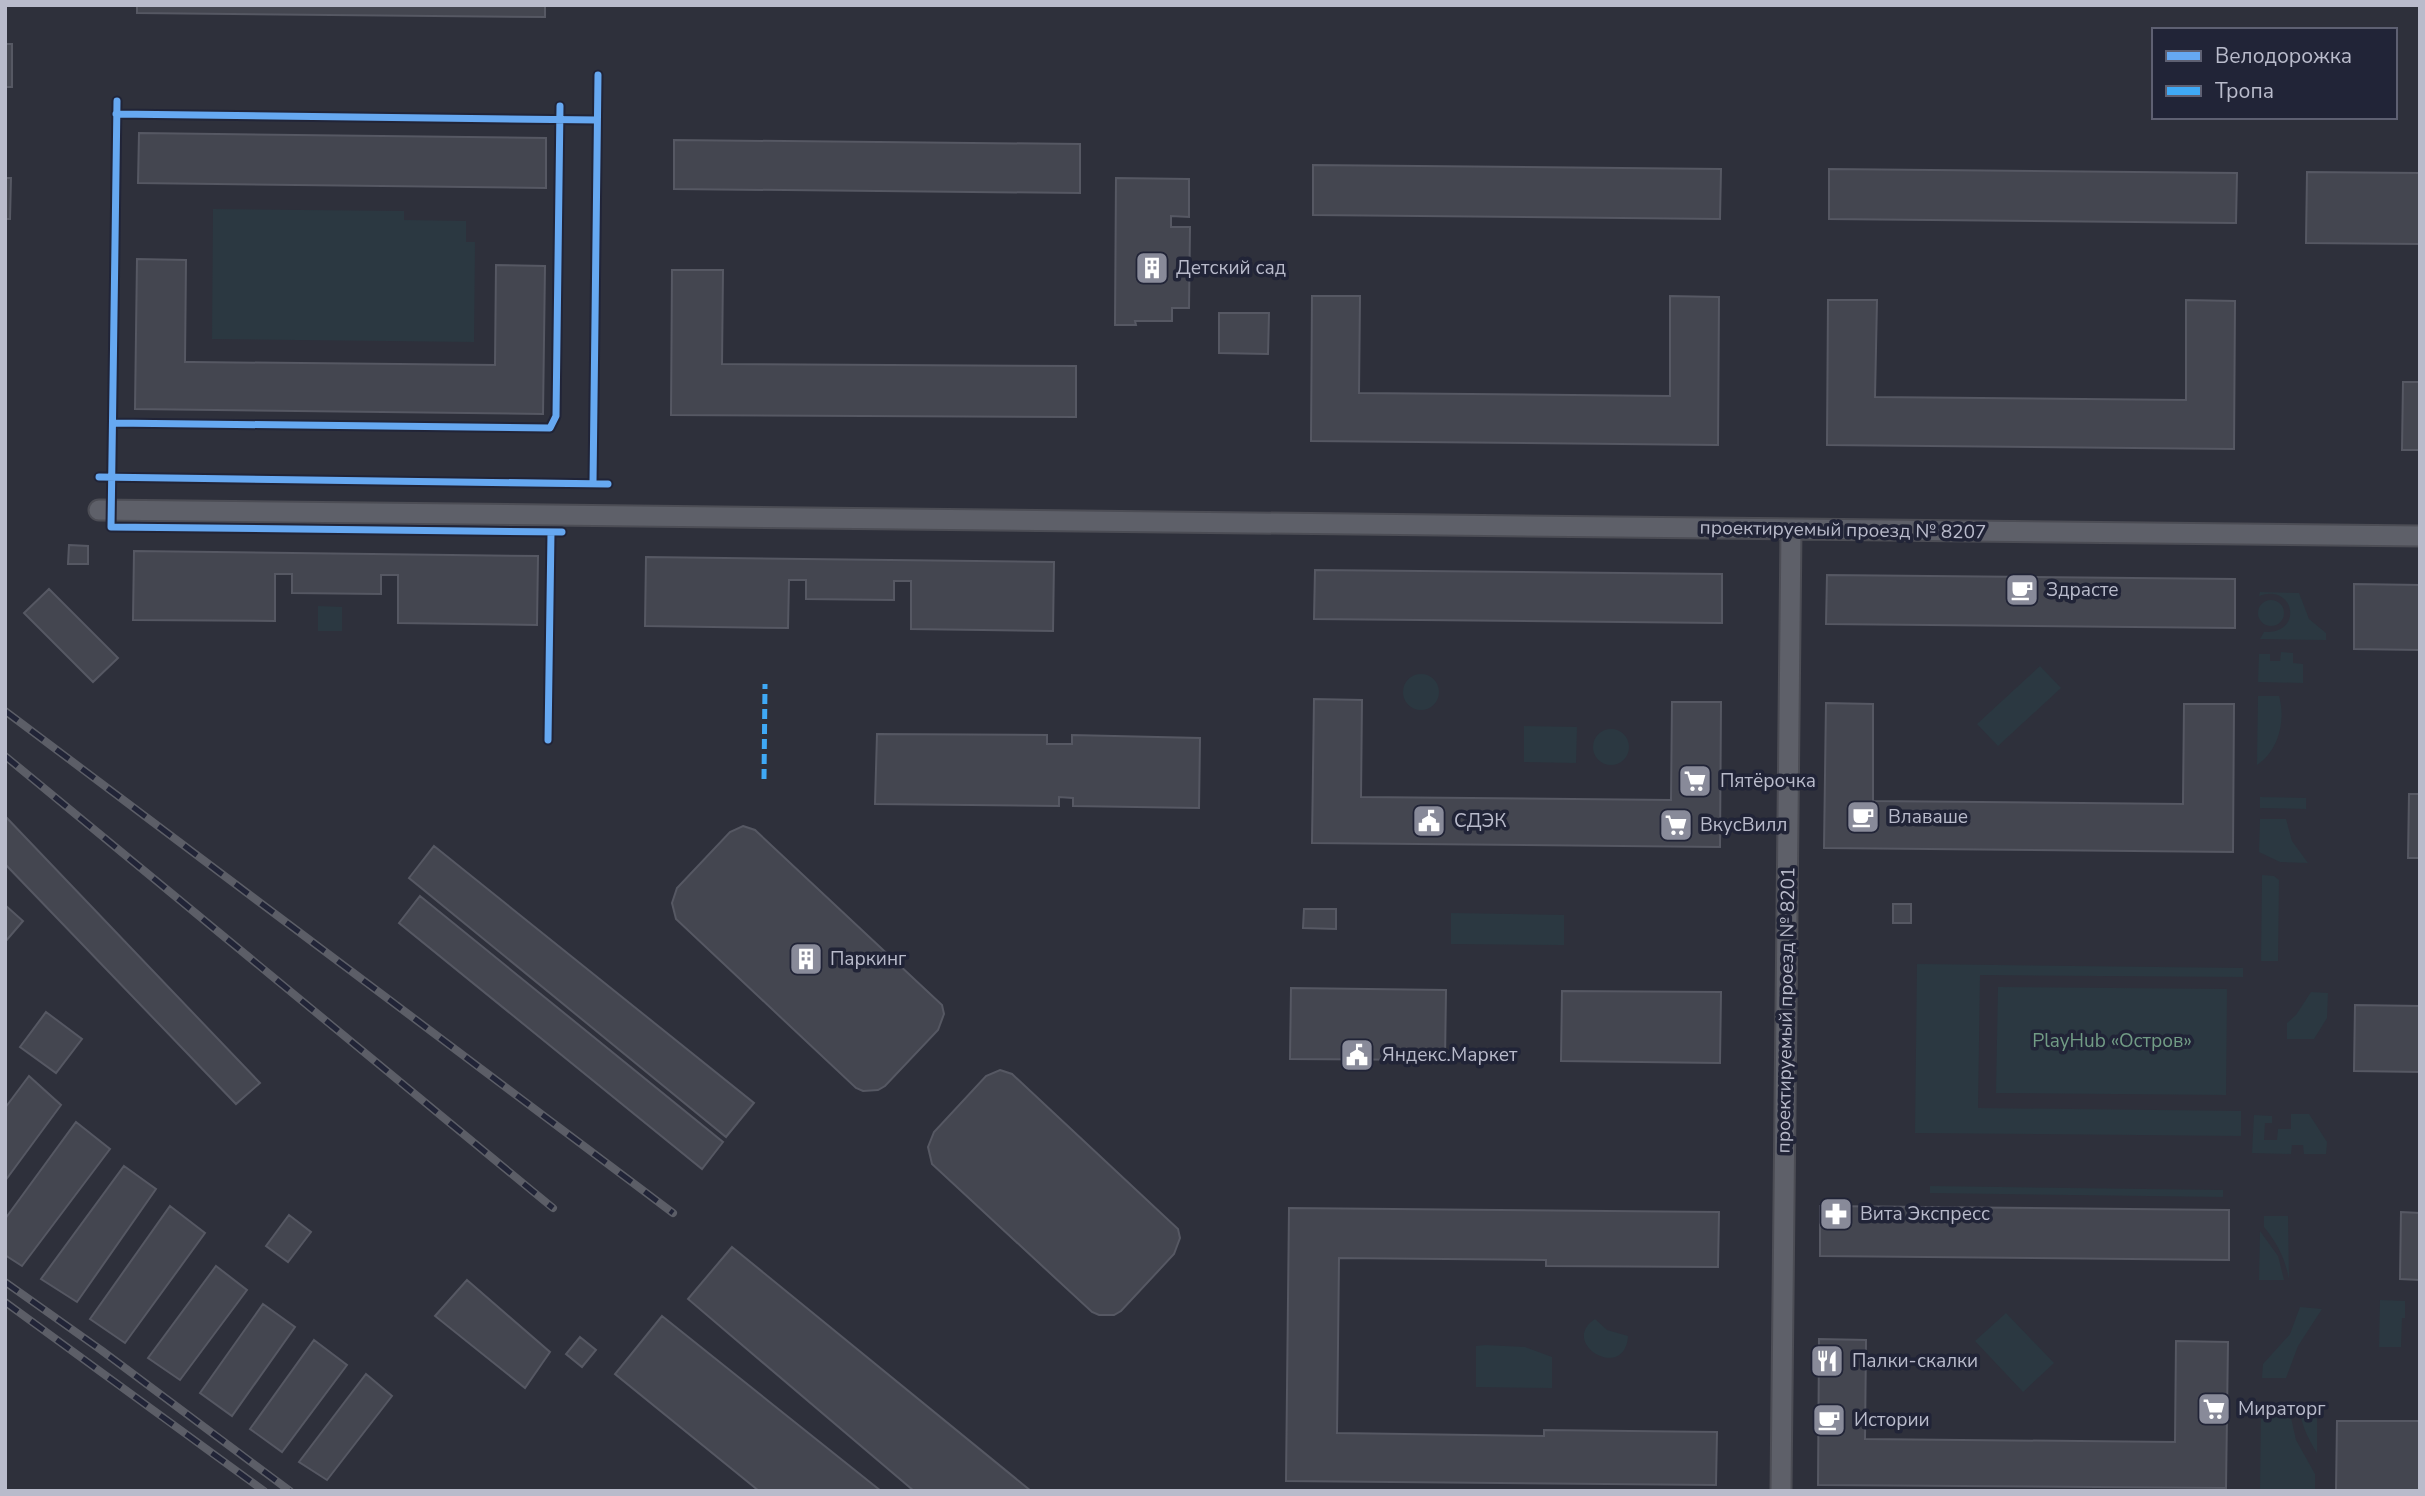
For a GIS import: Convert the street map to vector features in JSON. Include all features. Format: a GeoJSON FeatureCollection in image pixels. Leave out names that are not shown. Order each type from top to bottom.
{"type":"FeatureCollection","features":[{"type":"Feature","properties":{"kind":"street","name":"проектируемый проезд № 8207"},"geometry":{"type":"LineString","coordinates":[[99,510],[2420,536]]}},
{"type":"Feature","properties":{"kind":"street","name":"проектируемый проезд № 8201"},"geometry":{"type":"LineString","coordinates":[[1781,1491],[1791,529]]}},
{"type":"Feature","properties":{"kind":"green space"},"geometry":{"type":"Polygon","coordinates":[[[213,209],[404,211],[404,220],[466,221],[466,242],[475,242],[474,342],[212,339],[213,209]]]}},
{"type":"Feature","properties":{"kind":"green space"},"geometry":{"type":"Polygon","coordinates":[[[2260,592],[2299,593],[2309,619],[2326,633],[2326,640],[2260,639],[2264,632],[2277,631],[2285,626],[2290,610],[2281,596],[2259,596],[2260,592]]]}},
{"type":"Feature","properties":{"kind":"green space"},"geometry":{"type":"Polygon","coordinates":[[[2271,600],[2280,604],[2284,613],[2280,622],[2271,626],[2262,622],[2258,613],[2262,604],[2271,600]]]}},
{"type":"Feature","properties":{"kind":"green space"},"geometry":{"type":"Polygon","coordinates":[[[318,606],[342,607],[342,631],[318,631],[318,606]]]}},
{"type":"Feature","properties":{"kind":"green space"},"geometry":{"type":"Polygon","coordinates":[[[2281,652],[2293,653],[2293,663],[2303,664],[2303,683],[2258,682],[2259,654],[2270,654],[2270,661],[2280,661],[2281,652]]]}},
{"type":"Feature","properties":{"kind":"green space"},"geometry":{"type":"Polygon","coordinates":[[[2040,666],[2061,688],[1998,746],[1977,724],[2040,666]]]}},
{"type":"Feature","properties":{"kind":"green space"},"geometry":{"type":"Polygon","coordinates":[[[1421,674],[1434,679],[1439,692],[1434,705],[1421,710],[1408,705],[1403,692],[1408,679],[1421,674]]]}},
{"type":"Feature","properties":{"kind":"green space"},"geometry":{"type":"Polygon","coordinates":[[[2258,696],[2279,696],[2282,715],[2279,734],[2271,751],[2257,765],[2258,696]]]}},
{"type":"Feature","properties":{"kind":"green space"},"geometry":{"type":"Polygon","coordinates":[[[1524,726],[1577,727],[1576,763],[1524,762],[1524,726]]]}},
{"type":"Feature","properties":{"kind":"green space"},"geometry":{"type":"Polygon","coordinates":[[[1611,729],[1624,734],[1629,747],[1624,760],[1611,765],[1598,760],[1593,747],[1598,734],[1611,729]]]}},
{"type":"Feature","properties":{"kind":"green space"},"geometry":{"type":"Polygon","coordinates":[[[2260,797],[2306,798],[2306,809],[2260,808],[2260,797]]]}},
{"type":"Feature","properties":{"kind":"green space"},"geometry":{"type":"Polygon","coordinates":[[[2260,819],[2286,819],[2292,841],[2308,863],[2280,862],[2259,852],[2260,819]]]}},
{"type":"Feature","properties":{"kind":"green space"},"geometry":{"type":"Polygon","coordinates":[[[2262,875],[2274,876],[2279,880],[2278,961],[2261,961],[2262,875]]]}},
{"type":"Feature","properties":{"kind":"green space"},"geometry":{"type":"Polygon","coordinates":[[[1451,913],[1564,915],[1564,945],[1451,944],[1451,913]]]}},
{"type":"Feature","properties":{"kind":"green space"},"geometry":{"type":"Polygon","coordinates":[[[1917,964],[2243,968],[2243,977],[1980,975],[1978,1108],[2241,1111],[2241,1136],[1915,1133],[1917,964]]]}},
{"type":"Feature","properties":{"kind":"green space","name":"PlayHub «Остров»"},"geometry":{"type":"Polygon","coordinates":[[[1998,987],[2227,989],[2226,1095],[1996,1093],[1998,987]]]}},
{"type":"Feature","properties":{"kind":"green space"},"geometry":{"type":"Polygon","coordinates":[[[2311,992],[2328,993],[2327,1018],[2314,1039],[2287,1039],[2287,1023],[2296,1015],[2311,992]]]}},
{"type":"Feature","properties":{"kind":"green space"},"geometry":{"type":"Polygon","coordinates":[[[2291,1114],[2309,1114],[2327,1142],[2326,1154],[2304,1154],[2303,1145],[2292,1145],[2291,1154],[2252,1153],[2254,1115],[2272,1116],[2272,1123],[2265,1123],[2264,1140],[2277,1140],[2278,1129],[2291,1129],[2291,1114]]]}},
{"type":"Feature","properties":{"kind":"green space"},"geometry":{"type":"Polygon","coordinates":[[[1930,1186],[2223,1190],[2223,1197],[1930,1193],[1930,1186]]]}},
{"type":"Feature","properties":{"kind":"green space"},"geometry":{"type":"Polygon","coordinates":[[[2264,1216],[2288,1216],[2289,1279],[2280,1251],[2264,1227],[2264,1216]]]}},
{"type":"Feature","properties":{"kind":"green space"},"geometry":{"type":"Polygon","coordinates":[[[2260,1231],[2278,1256],[2284,1280],[2259,1280],[2260,1231]]]}},
{"type":"Feature","properties":{"kind":"green space"},"geometry":{"type":"Polygon","coordinates":[[[2380,1300],[2405,1301],[2401,1347],[2379,1347],[2380,1300]]]}},
{"type":"Feature","properties":{"kind":"green space"},"geometry":{"type":"Polygon","coordinates":[[[2300,1307],[2322,1309],[2298,1346],[2286,1378],[2262,1378],[2263,1364],[2290,1334],[2300,1307]]]}},
{"type":"Feature","properties":{"kind":"green space"},"geometry":{"type":"Polygon","coordinates":[[[2006,1313],[2054,1363],[2023,1392],[1975,1341],[2006,1313]]]}},
{"type":"Feature","properties":{"kind":"green space"},"geometry":{"type":"Polygon","coordinates":[[[1595,1319],[1607,1330],[1628,1336],[1624,1350],[1616,1357],[1606,1358],[1588,1347],[1584,1338],[1586,1329],[1595,1319]]]}},
{"type":"Feature","properties":{"kind":"green space"},"geometry":{"type":"Polygon","coordinates":[[[1476,1346],[1525,1347],[1552,1357],[1552,1388],[1476,1387],[1476,1346]]]}},
{"type":"Feature","properties":{"kind":"green space"},"geometry":{"type":"Polygon","coordinates":[[[2299,1403],[2317,1403],[2317,1453],[2305,1429],[2299,1403]]]}},
{"type":"Feature","properties":{"kind":"green space"},"geometry":{"type":"Polygon","coordinates":[[[2261,1404],[2288,1404],[2296,1440],[2315,1474],[2315,1491],[2260,1491],[2261,1404]]]}},
{"type":"Feature","properties":{"kind":"building"},"geometry":{"type":"Polygon","coordinates":[[[137,5],[545,5],[545,17],[137,13],[137,5]]]}},
{"type":"Feature","properties":{"kind":"building"},"geometry":{"type":"Polygon","coordinates":[[[5,44],[12,44],[12,87],[5,87],[5,44]]]}},
{"type":"Feature","properties":{"kind":"building"},"geometry":{"type":"Polygon","coordinates":[[[139,133],[546,138],[546,188],[138,183],[139,133]]]}},
{"type":"Feature","properties":{"kind":"building"},"geometry":{"type":"Polygon","coordinates":[[[674,140],[1080,144],[1080,193],[674,189],[674,140]]]}},
{"type":"Feature","properties":{"kind":"building"},"geometry":{"type":"Polygon","coordinates":[[[1313,165],[1721,169],[1720,219],[1313,215],[1313,165]]]}},
{"type":"Feature","properties":{"kind":"building"},"geometry":{"type":"Polygon","coordinates":[[[1829,169],[2237,173],[2236,223],[1829,219],[1829,169]]]}},
{"type":"Feature","properties":{"kind":"building"},"geometry":{"type":"Polygon","coordinates":[[[2307,172],[2420,173],[2420,244],[2306,243],[2307,172]]]}},
{"type":"Feature","properties":{"kind":"building"},"geometry":{"type":"Polygon","coordinates":[[[5,178],[11,178],[10,219],[5,219],[5,178]]]}},
{"type":"Feature","properties":{"kind":"building","name":"Детский сад"},"geometry":{"type":"Polygon","coordinates":[[[1116,178],[1189,179],[1189,217],[1171,216],[1171,227],[1190,227],[1189,308],[1172,308],[1172,321],[1135,321],[1136,325],[1115,325],[1116,178]]]}},
{"type":"Feature","properties":{"kind":"building"},"geometry":{"type":"Polygon","coordinates":[[[137,259],[186,260],[185,362],[495,365],[496,265],[545,266],[543,414],[135,409],[137,259]]]}},
{"type":"Feature","properties":{"kind":"building"},"geometry":{"type":"Polygon","coordinates":[[[672,270],[723,270],[722,364],[1076,366],[1076,417],[671,415],[672,270]]]}},
{"type":"Feature","properties":{"kind":"building"},"geometry":{"type":"Polygon","coordinates":[[[1312,296],[1360,296],[1359,393],[1670,396],[1670,296],[1719,297],[1718,445],[1311,441],[1312,296]]]}},
{"type":"Feature","properties":{"kind":"building"},"geometry":{"type":"Polygon","coordinates":[[[1828,300],[1877,300],[1875,397],[2186,400],[2186,300],[2235,301],[2234,449],[1827,445],[1828,300]]]}},
{"type":"Feature","properties":{"kind":"building"},"geometry":{"type":"Polygon","coordinates":[[[1219,313],[1269,313],[1268,354],[1219,353],[1219,313]]]}},
{"type":"Feature","properties":{"kind":"building"},"geometry":{"type":"Polygon","coordinates":[[[2403,382],[2420,382],[2420,450],[2402,450],[2403,382]]]}},
{"type":"Feature","properties":{"kind":"building"},"geometry":{"type":"Polygon","coordinates":[[[69,545],[88,546],[88,564],[68,564],[69,545]]]}},
{"type":"Feature","properties":{"kind":"building"},"geometry":{"type":"Polygon","coordinates":[[[134,551],[538,556],[537,625],[398,623],[398,575],[381,575],[381,594],[292,593],[292,574],[275,574],[275,621],[133,620],[134,551]]]}},
{"type":"Feature","properties":{"kind":"building"},"geometry":{"type":"Polygon","coordinates":[[[646,557],[1054,562],[1053,631],[911,629],[911,581],[894,581],[894,600],[806,599],[806,580],[789,580],[788,628],[645,626],[646,557]]]}},
{"type":"Feature","properties":{"kind":"building"},"geometry":{"type":"Polygon","coordinates":[[[1315,570],[1722,574],[1722,623],[1314,619],[1315,570]]]}},
{"type":"Feature","properties":{"kind":"building"},"geometry":{"type":"Polygon","coordinates":[[[1827,575],[2235,579],[2235,628],[1826,624],[1827,575]]]}},
{"type":"Feature","properties":{"kind":"building"},"geometry":{"type":"Polygon","coordinates":[[[2354,584],[2420,585],[2420,650],[2354,649],[2354,584]]]}},
{"type":"Feature","properties":{"kind":"building"},"geometry":{"type":"Polygon","coordinates":[[[49,589],[118,658],[93,682],[24,613],[49,589]]]}},
{"type":"Feature","properties":{"kind":"building"},"geometry":{"type":"Polygon","coordinates":[[[1314,699],[1362,700],[1361,797],[1671,800],[1672,702],[1721,702],[1720,847],[1312,843],[1314,699]]]}},
{"type":"Feature","properties":{"kind":"building"},"geometry":{"type":"Polygon","coordinates":[[[1826,703],[1873,704],[1873,801],[2183,804],[2184,704],[2234,704],[2233,852],[1824,848],[1826,703]]]}},
{"type":"Feature","properties":{"kind":"building"},"geometry":{"type":"Polygon","coordinates":[[[877,734],[1047,735],[1047,744],[1072,744],[1072,735],[1200,738],[1199,808],[1073,806],[1073,798],[1059,797],[1059,806],[875,804],[877,734]]]}},
{"type":"Feature","properties":{"kind":"building"},"geometry":{"type":"Polygon","coordinates":[[[2409,794],[2420,794],[2420,858],[2408,858],[2409,794]]]}},
{"type":"Feature","properties":{"kind":"building"},"geometry":{"type":"Polygon","coordinates":[[[5,816],[260,1083],[236,1104],[5,864],[5,816]]]}},
{"type":"Feature","properties":{"kind":"building","name":"Паркинг"},"geometry":{"type":"Polygon","coordinates":[[[743,826],[755,830],[942,1005],[944,1014],[938,1030],[885,1086],[878,1090],[863,1091],[856,1088],[676,919],[672,903],[677,888],[730,832],[743,826]]]}},
{"type":"Feature","properties":{"kind":"building"},"geometry":{"type":"Polygon","coordinates":[[[434,846],[754,1103],[726,1137],[409,878],[434,846]]]}},
{"type":"Feature","properties":{"kind":"building"},"geometry":{"type":"Polygon","coordinates":[[[420,896],[723,1142],[702,1169],[399,923],[420,896]]]}},
{"type":"Feature","properties":{"kind":"building"},"geometry":{"type":"Polygon","coordinates":[[[1893,904],[1911,904],[1911,923],[1893,923],[1893,904]]]}},
{"type":"Feature","properties":{"kind":"building"},"geometry":{"type":"Polygon","coordinates":[[[5,905],[23,921],[5,942],[5,905]]]}},
{"type":"Feature","properties":{"kind":"building"},"geometry":{"type":"Polygon","coordinates":[[[1304,909],[1336,909],[1336,929],[1303,928],[1304,909]]]}},
{"type":"Feature","properties":{"kind":"building"},"geometry":{"type":"Polygon","coordinates":[[[1291,988],[1446,990],[1445,1060],[1290,1059],[1291,988]]]}},
{"type":"Feature","properties":{"kind":"building"},"geometry":{"type":"Polygon","coordinates":[[[1562,991],[1721,992],[1720,1063],[1561,1061],[1562,991]]]}},
{"type":"Feature","properties":{"kind":"building"},"geometry":{"type":"Polygon","coordinates":[[[2355,1005],[2420,1006],[2420,1072],[2354,1071],[2355,1005]]]}},
{"type":"Feature","properties":{"kind":"building"},"geometry":{"type":"Polygon","coordinates":[[[46,1012],[82,1039],[56,1073],[20,1047],[46,1012]]]}},
{"type":"Feature","properties":{"kind":"building"},"geometry":{"type":"Polygon","coordinates":[[[1000,1070],[1012,1074],[1178,1229],[1180,1238],[1174,1254],[1121,1311],[1114,1315],[1092,1312],[932,1164],[928,1147],[934,1132],[986,1076],[1000,1070]]]}},
{"type":"Feature","properties":{"kind":"building"},"geometry":{"type":"Polygon","coordinates":[[[29,1076],[61,1105],[5,1181],[5,1108],[29,1076]]]}},
{"type":"Feature","properties":{"kind":"building"},"geometry":{"type":"Polygon","coordinates":[[[76,1122],[110,1149],[22,1266],[5,1255],[5,1219],[76,1122]]]}},
{"type":"Feature","properties":{"kind":"building"},"geometry":{"type":"Polygon","coordinates":[[[124,1166],[156,1189],[77,1302],[41,1279],[124,1166]]]}},
{"type":"Feature","properties":{"kind":"building"},"geometry":{"type":"Polygon","coordinates":[[[170,1206],[205,1233],[125,1343],[90,1319],[170,1206]]]}},
{"type":"Feature","properties":{"kind":"building"},"geometry":{"type":"Polygon","coordinates":[[[1820,1206],[2229,1210],[2229,1260],[1820,1256],[1820,1206]]]}},
{"type":"Feature","properties":{"kind":"building"},"geometry":{"type":"Polygon","coordinates":[[[1289,1208],[1719,1212],[1718,1267],[1546,1266],[1546,1260],[1339,1258],[1337,1433],[1544,1436],[1544,1430],[1717,1432],[1716,1485],[1286,1481],[1289,1208]]]}},
{"type":"Feature","properties":{"kind":"building"},"geometry":{"type":"Polygon","coordinates":[[[2401,1212],[2420,1213],[2420,1280],[2400,1279],[2401,1212]]]}},
{"type":"Feature","properties":{"kind":"building"},"geometry":{"type":"Polygon","coordinates":[[[289,1215],[311,1232],[288,1262],[266,1246],[289,1215]]]}},
{"type":"Feature","properties":{"kind":"building"},"geometry":{"type":"Polygon","coordinates":[[[732,1247],[1031,1491],[914,1491],[688,1299],[732,1247]]]}},
{"type":"Feature","properties":{"kind":"building"},"geometry":{"type":"Polygon","coordinates":[[[216,1266],[247,1290],[180,1380],[148,1358],[216,1266]]]}},
{"type":"Feature","properties":{"kind":"building"},"geometry":{"type":"Polygon","coordinates":[[[467,1280],[550,1352],[525,1388],[435,1316],[467,1280]]]}},
{"type":"Feature","properties":{"kind":"building"},"geometry":{"type":"Polygon","coordinates":[[[263,1304],[295,1327],[232,1416],[200,1393],[263,1304]]]}},
{"type":"Feature","properties":{"kind":"building"},"geometry":{"type":"Polygon","coordinates":[[[662,1316],[881,1491],[759,1491],[615,1374],[662,1316]]]}},
{"type":"Feature","properties":{"kind":"building"},"geometry":{"type":"Polygon","coordinates":[[[580,1337],[596,1350],[582,1367],[566,1354],[580,1337]]]}},
{"type":"Feature","properties":{"kind":"building"},"geometry":{"type":"Polygon","coordinates":[[[1819,1339],[1866,1340],[1865,1439],[2175,1442],[2176,1341],[2228,1342],[2226,1488],[1818,1485],[1819,1339]]]}},
{"type":"Feature","properties":{"kind":"building"},"geometry":{"type":"Polygon","coordinates":[[[314,1340],[347,1365],[282,1452],[250,1429],[314,1340]]]}},
{"type":"Feature","properties":{"kind":"building"},"geometry":{"type":"Polygon","coordinates":[[[366,1374],[392,1396],[327,1480],[299,1462],[366,1374]]]}},
{"type":"Feature","properties":{"kind":"building"},"geometry":{"type":"Polygon","coordinates":[[[2337,1421],[2420,1421],[2420,1491],[2336,1491],[2337,1421]]]}},
{"type":"Feature","properties":{"kind":"railway"},"geometry":{"type":"LineString","coordinates":[[5,711],[673,1213]]}},
{"type":"Feature","properties":{"kind":"railway"},"geometry":{"type":"LineString","coordinates":[[5,756],[553,1208]]}},
{"type":"Feature","properties":{"kind":"railway"},"geometry":{"type":"LineString","coordinates":[[5,1282],[290,1491]]}},
{"type":"Feature","properties":{"kind":"railway"},"geometry":{"type":"LineString","coordinates":[[5,1302],[264,1491]]}},
{"type":"Feature","properties":{"kind":"marked path"},"geometry":{"type":"LineString","coordinates":[[764,779],[765,684]]}},
{"type":"Feature","properties":{"kind":"cycle path"},"geometry":{"type":"LineString","coordinates":[[593,483],[598,75]]}},
{"type":"Feature","properties":{"kind":"cycle path"},"geometry":{"type":"LineString","coordinates":[[117,101],[111,527],[562,532]]}},
{"type":"Feature","properties":{"kind":"cycle path"},"geometry":{"type":"LineString","coordinates":[[113,423],[550,428],[556,416],[560,106]]}},
{"type":"Feature","properties":{"kind":"cycle path"},"geometry":{"type":"LineString","coordinates":[[116,114],[597,120]]}},
{"type":"Feature","properties":{"kind":"cycle path"},"geometry":{"type":"LineString","coordinates":[[99,477],[608,484]]}},
{"type":"Feature","properties":{"kind":"cycle path"},"geometry":{"type":"LineString","coordinates":[[548,740],[551,532]]}},
{"type":"Feature","properties":{"kind":"place","name":"Детский сад"},"geometry":{"type":"Point","coordinates":[1152,268]}},
{"type":"Feature","properties":{"kind":"place","name":"Здрасте"},"geometry":{"type":"Point","coordinates":[2022,590]}},
{"type":"Feature","properties":{"kind":"place","name":"Пятёрочка"},"geometry":{"type":"Point","coordinates":[1695,781]}},
{"type":"Feature","properties":{"kind":"place","name":"Влаваше"},"geometry":{"type":"Point","coordinates":[1863,817]}},
{"type":"Feature","properties":{"kind":"place","name":"СДЭК"},"geometry":{"type":"Point","coordinates":[1429,821]}},
{"type":"Feature","properties":{"kind":"place","name":"ВкусВилл"},"geometry":{"type":"Point","coordinates":[1676,825]}},
{"type":"Feature","properties":{"kind":"place","name":"Паркинг"},"geometry":{"type":"Point","coordinates":[806,959]}},
{"type":"Feature","properties":{"kind":"place","name":"Яндекс.Маркет"},"geometry":{"type":"Point","coordinates":[1357,1055]}},
{"type":"Feature","properties":{"kind":"place","name":"Вита Экспресс"},"geometry":{"type":"Point","coordinates":[1836,1214]}},
{"type":"Feature","properties":{"kind":"place","name":"Палки-скалки"},"geometry":{"type":"Point","coordinates":[1827,1361]}},
{"type":"Feature","properties":{"kind":"place","name":"Мираторг"},"geometry":{"type":"Point","coordinates":[2214,1409]}},
{"type":"Feature","properties":{"kind":"place","name":"Истории"},"geometry":{"type":"Point","coordinates":[1829,1420]}}]}
